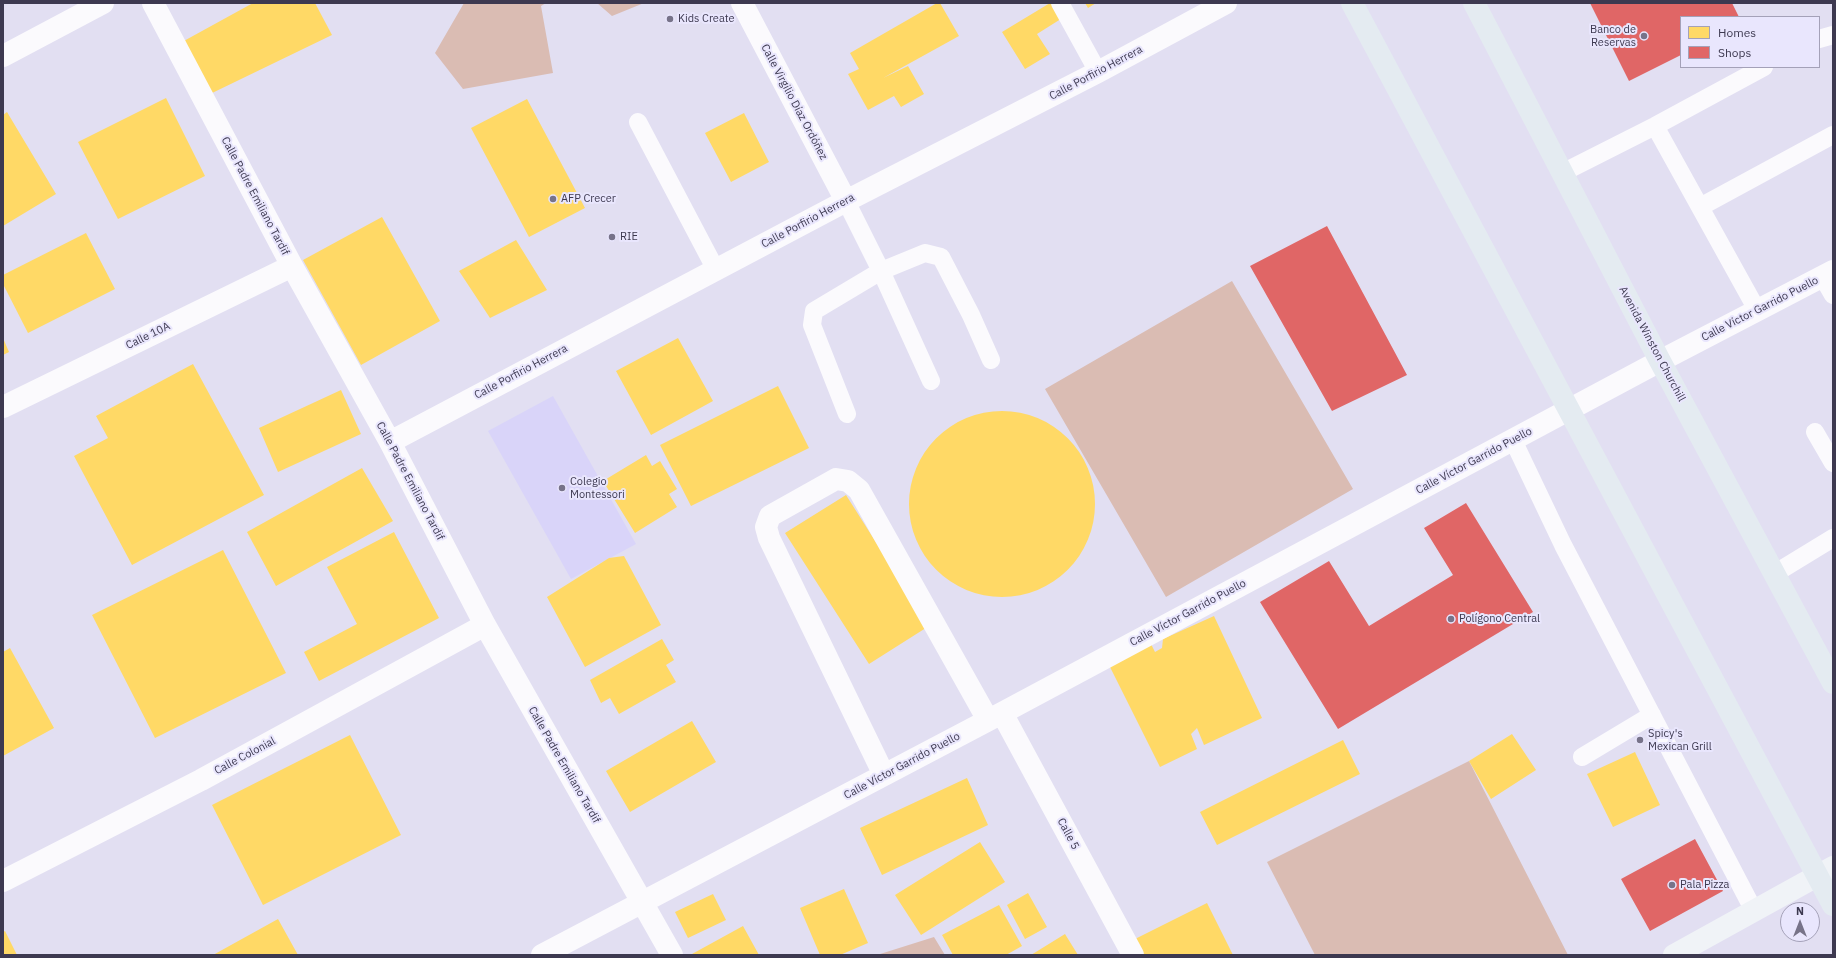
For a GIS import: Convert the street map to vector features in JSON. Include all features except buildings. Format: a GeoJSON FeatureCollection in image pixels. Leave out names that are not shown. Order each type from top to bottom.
{"type":"FeatureCollection","features":[{"type":"Feature","properties":{"kind":"main road"},"geometry":{"type":"LineString","coordinates":[[1352,3],[1569,409],[1825,871],[1833,905]]}},
{"type":"Feature","properties":{"kind":"main road","name":"Avenida Winston Churchill"},"geometry":{"type":"LineString","coordinates":[[1474,3],[1660,361],[1832,679]]}},
{"type":"Feature","properties":{"kind":"street"},"geometry":{"type":"LineString","coordinates":[[3,56],[103,3]]}},
{"type":"Feature","properties":{"kind":"street","name":"Calle Padre Emiliano Tardif"},"geometry":{"type":"LineString","coordinates":[[153,3],[292,266],[390,442],[485,625],[672,955]]}},
{"type":"Feature","properties":{"kind":"street","name":"Calle Virgilio Díaz Ordóñez"},"geometry":{"type":"LineString","coordinates":[[742,3],[846,201]]}},
{"type":"Feature","properties":{"kind":"street","name":"Calle Porfirio Herrera"},"geometry":{"type":"LineString","coordinates":[[390,442],[846,201],[1098,72],[1226,3]]}},
{"type":"Feature","properties":{"kind":"street","name":"Calle 10A"},"geometry":{"type":"LineString","coordinates":[[3,407],[292,266]]}},
{"type":"Feature","properties":{"kind":"street","name":"Calle Víctor Garrido Puello"},"geometry":{"type":"LineString","coordinates":[[542,955],[884,775],[1569,409],[1828,273]]}},
{"type":"Feature","properties":{"kind":"street","name":"Calle 5"},"geometry":{"type":"LineString","coordinates":[[884,775],[769,538],[766,528],[770,516],[836,479],[848,481],[860,490],[995,716],[1133,955]]}},
{"type":"Feature","properties":{"kind":"street","name":"Calle Colonial"},"geometry":{"type":"LineString","coordinates":[[3,881],[201,780],[485,625]]}},
{"type":"Feature","properties":{"kind":"street"},"geometry":{"type":"LineString","coordinates":[[1674,955],[1825,871]]}},
{"type":"Feature","properties":{"kind":"lane"},"geometry":{"type":"LineString","coordinates":[[1060,3],[1098,72]]}},
{"type":"Feature","properties":{"kind":"lane"},"geometry":{"type":"LineString","coordinates":[[1820,39],[1833,35]]}},
{"type":"Feature","properties":{"kind":"lane"},"geometry":{"type":"LineString","coordinates":[[1562,173],[1655,126],[1762,68]]}},
{"type":"Feature","properties":{"kind":"lane"},"geometry":{"type":"LineString","coordinates":[[638,122],[716,270]]}},
{"type":"Feature","properties":{"kind":"lane"},"geometry":{"type":"LineString","coordinates":[[1655,126],[1758,310]]}},
{"type":"Feature","properties":{"kind":"lane"},"geometry":{"type":"LineString","coordinates":[[1700,207],[1833,135]]}},
{"type":"Feature","properties":{"kind":"lane"},"geometry":{"type":"LineString","coordinates":[[846,201],[881,271],[931,381]]}},
{"type":"Feature","properties":{"kind":"lane"},"geometry":{"type":"LineString","coordinates":[[846,414],[812,326],[814,311],[881,271],[925,253],[940,257],[971,315],[991,360]]}},
{"type":"Feature","properties":{"kind":"lane"},"geometry":{"type":"LineString","coordinates":[[1828,273],[1833,295]]}},
{"type":"Feature","properties":{"kind":"lane"},"geometry":{"type":"LineString","coordinates":[[1815,432],[1833,463]]}},
{"type":"Feature","properties":{"kind":"lane"},"geometry":{"type":"LineString","coordinates":[[1513,440],[1563,545],[1754,911]]}},
{"type":"Feature","properties":{"kind":"lane"},"geometry":{"type":"LineString","coordinates":[[1774,574],[1833,538]]}},
{"type":"Feature","properties":{"kind":"lane"},"geometry":{"type":"LineString","coordinates":[[1582,757],[1652,715]]}},
{"type":"Feature","properties":{"kind":"shaded area"},"geometry":{"type":"Polygon","coordinates":[[[464,3],[546,3],[541,6],[553,73],[463,89],[435,53],[464,3]]]}},
{"type":"Feature","properties":{"kind":"shaded area"},"geometry":{"type":"Polygon","coordinates":[[[597,3],[644,3],[612,16],[597,3]]]}},
{"type":"Feature","properties":{"kind":"shaded area"},"geometry":{"type":"Polygon","coordinates":[[[1232,281],[1353,489],[1166,597],[1045,389],[1232,281]]]}},
{"type":"Feature","properties":{"kind":"shaded area","name":"Colegio Montessori"},"geometry":{"type":"Polygon","coordinates":[[[553,396],[636,544],[571,579],[488,431],[553,396]]]}},
{"type":"Feature","properties":{"kind":"shaded area"},"geometry":{"type":"Polygon","coordinates":[[[1469,761],[1568,955],[1315,955],[1267,862],[1469,761]]]}},
{"type":"Feature","properties":{"kind":"shaded area"},"geometry":{"type":"Polygon","coordinates":[[[934,937],[945,955],[877,955],[934,937]]]}},
{"type":"Feature","properties":{"kind":"place","name":"Kids Create"},"geometry":{"type":"Point","coordinates":[670,19]}},
{"type":"Feature","properties":{"kind":"place","name":"Banco de Reservas"},"geometry":{"type":"Point","coordinates":[1644,36]}},
{"type":"Feature","properties":{"kind":"place","name":"AFP Crecer"},"geometry":{"type":"Point","coordinates":[553,199]}},
{"type":"Feature","properties":{"kind":"place","name":"RIE"},"geometry":{"type":"Point","coordinates":[612,237]}},
{"type":"Feature","properties":{"kind":"place","name":"Colegio Montessori"},"geometry":{"type":"Point","coordinates":[562,488]}},
{"type":"Feature","properties":{"kind":"place","name":"Polígono Central"},"geometry":{"type":"Point","coordinates":[1451,619]}},
{"type":"Feature","properties":{"kind":"place","name":"Spicy's Mexican Grill"},"geometry":{"type":"Point","coordinates":[1640,740]}},
{"type":"Feature","properties":{"kind":"place","name":"Pala Pizza"},"geometry":{"type":"Point","coordinates":[1672,885]}}]}
